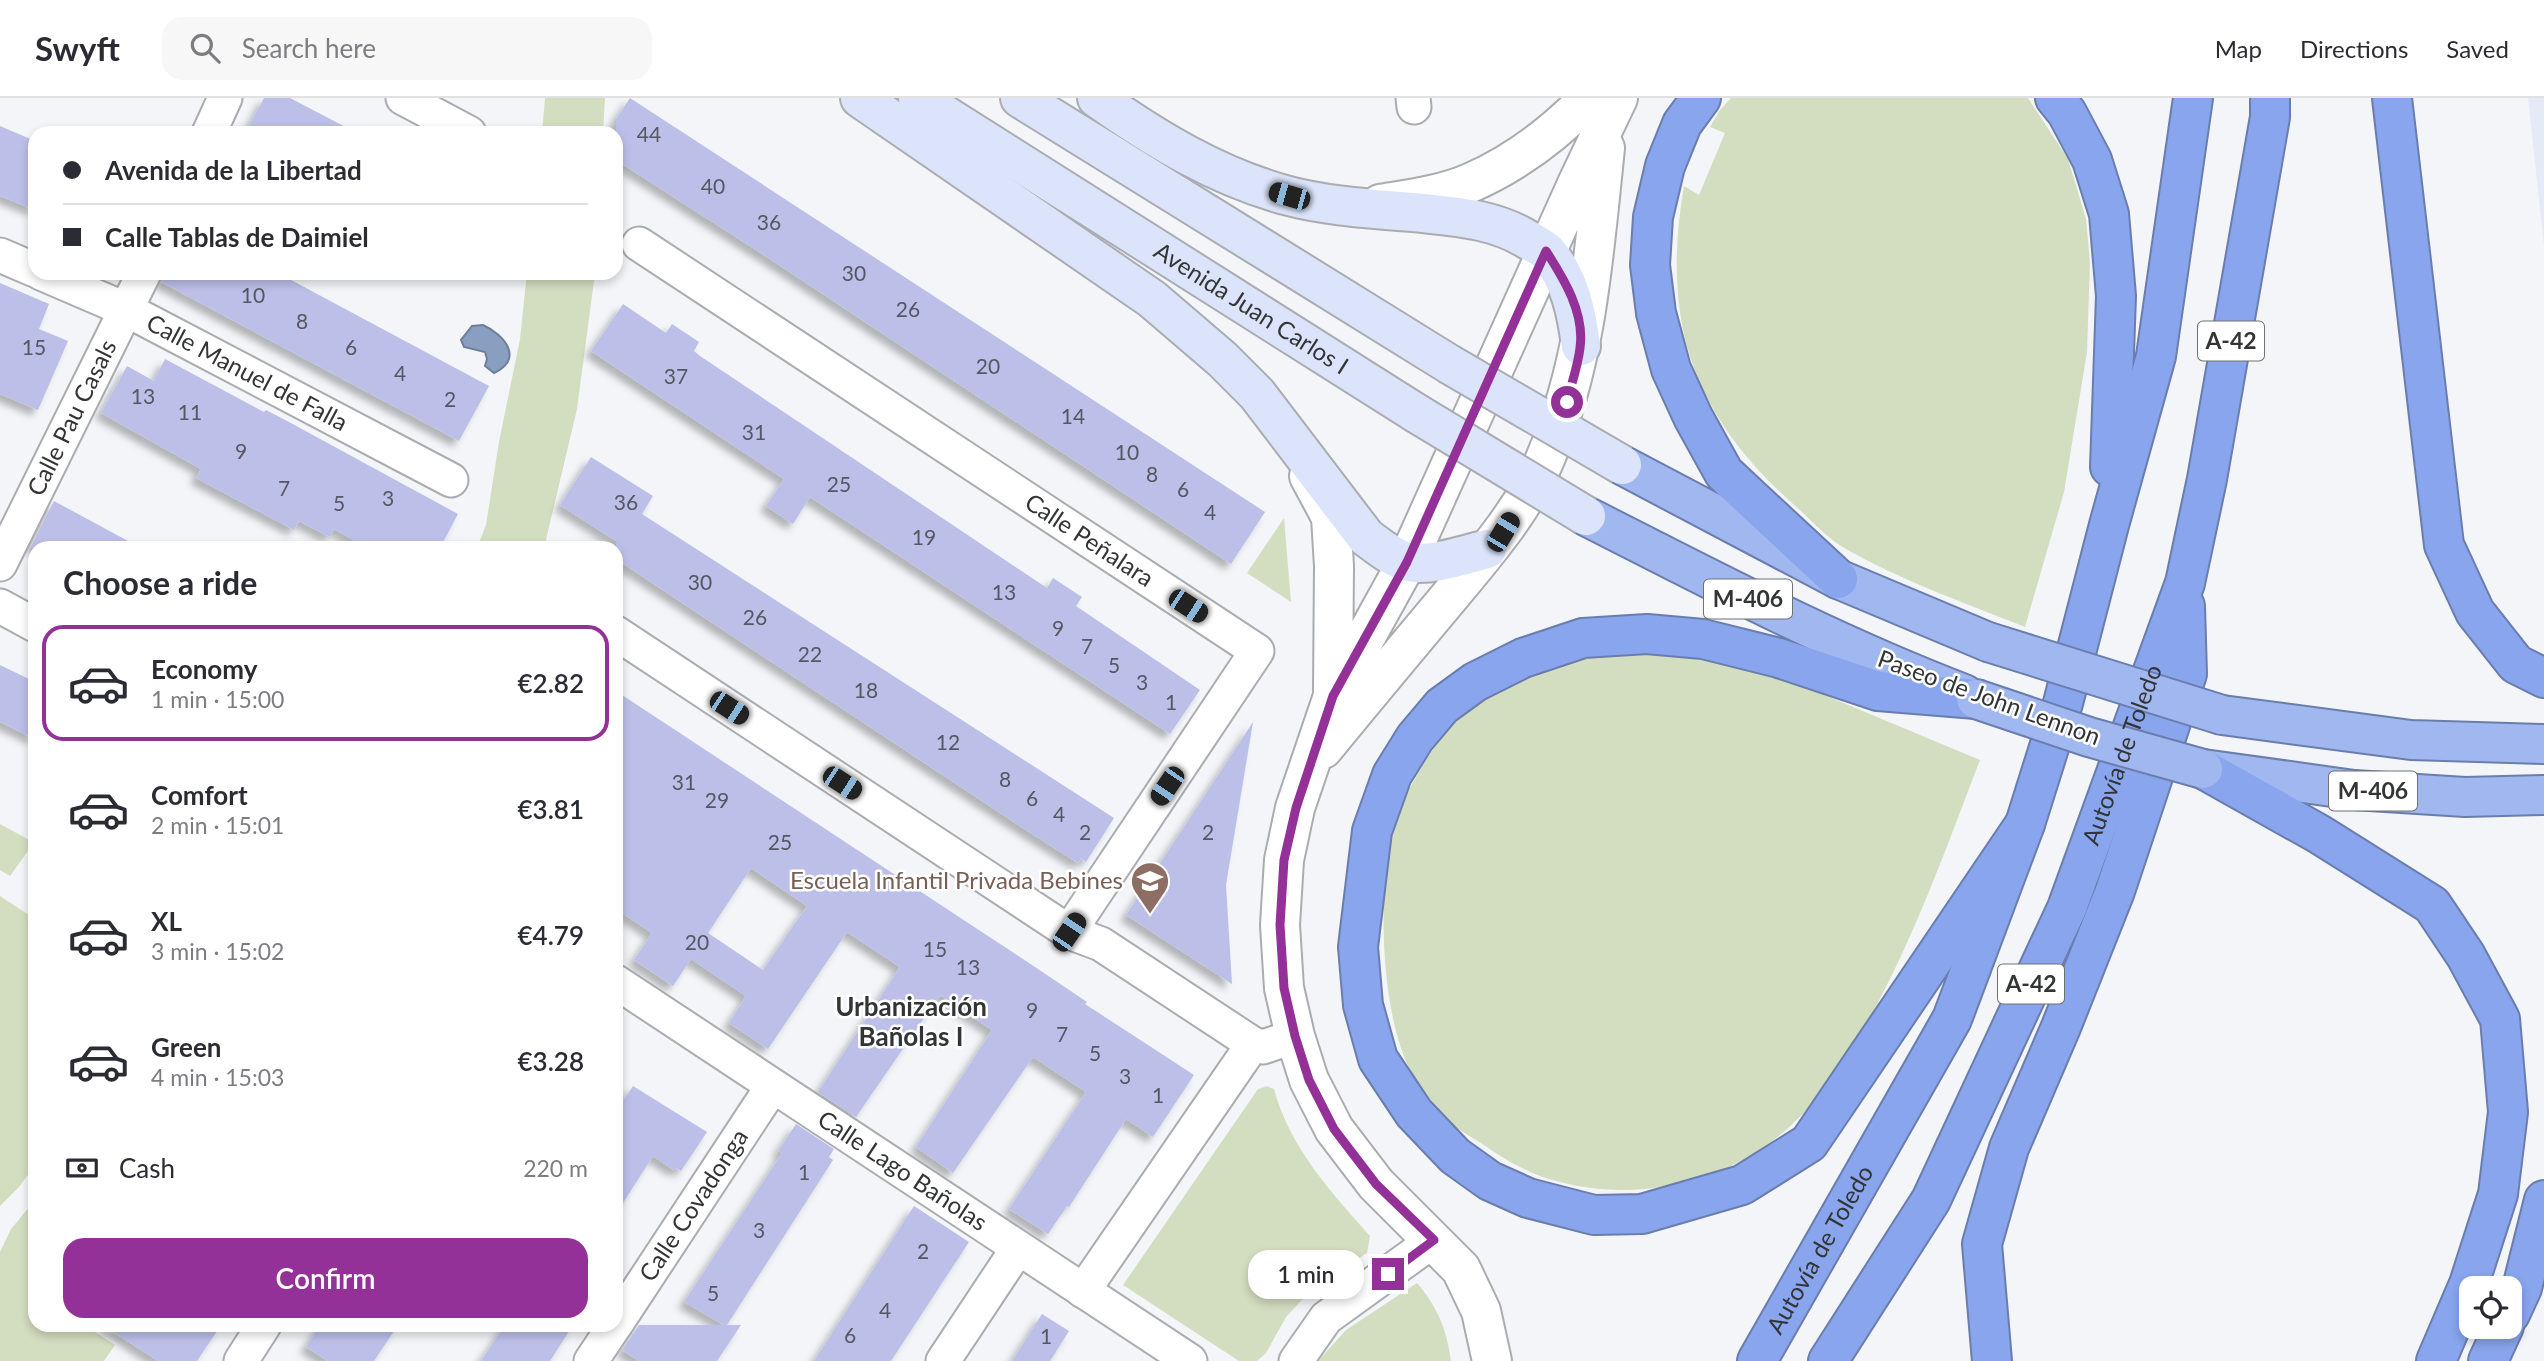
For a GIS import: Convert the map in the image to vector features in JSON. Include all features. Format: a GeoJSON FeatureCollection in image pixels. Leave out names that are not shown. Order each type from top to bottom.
{"type":"FeatureCollection","features":[{"type":"Feature","properties":{"kind":"highway"},"geometry":{"type":"LineString","coordinates":[[1701,98],[1682,124],[1665,166],[1653,217],[1650,265],[1656,313],[1671,369],[1693,418],[1724,473],[1838,579]]}},
{"type":"Feature","properties":{"kind":"highway"},"geometry":{"type":"LineString","coordinates":[[2055,98],[2067,113],[2092,160],[2109,214],[2116,296],[2109,525]]}},
{"type":"Feature","properties":{"kind":"highway","name":"Autovía de Toledo"},"geometry":{"type":"LineString","coordinates":[[1757,1361],[1952,1019],[2025,824],[2063,703],[2156,356],[2193,98]]}},
{"type":"Feature","properties":{"kind":"highway","name":"Autovía de Toledo"},"geometry":{"type":"LineString","coordinates":[[1828,1361],[1931,1200],[2067,908],[2185,583],[2210,466],[2270,117],[2270,98]]}},
{"type":"Feature","properties":{"kind":"highway"},"geometry":{"type":"LineString","coordinates":[[2392,98],[2444,545],[2475,612],[2516,664],[2544,678]]}},
{"type":"Feature","properties":{"kind":"highway","name":"M-406"},"geometry":{"type":"LineString","coordinates":[[1622,466],[1838,579],[1988,642],[2222,715],[2411,740],[2544,744]]}},
{"type":"Feature","properties":{"kind":"highway","name":"Paseo de John Lennon"},"geometry":{"type":"LineString","coordinates":[[1586,516],[1778,614],[1914,675],[2089,737],[2203,769],[2354,790],[2465,797],[2544,795]]}},
{"type":"Feature","properties":{"kind":"highway"},"geometry":{"type":"LineString","coordinates":[[1992,1361],[1982,1244],[2009,1148],[2115,891],[2187,674],[2185,583]]}},
{"type":"Feature","properties":{"kind":"highway"},"geometry":{"type":"LineString","coordinates":[[1976,698],[1878,691],[1779,658],[1703,639],[1647,634],[1583,638],[1523,658],[1475,682],[1442,706],[1415,738],[1392,775],[1372,831],[1358,947],[1363,1005],[1378,1059],[1415,1113],[1455,1156],[1490,1181],[1528,1198],[1594,1215],[1642,1214],[1742,1185],[1809,1143],[2025,824]]}},
{"type":"Feature","properties":{"kind":"highway"},"geometry":{"type":"LineString","coordinates":[[2203,769],[2319,834],[2432,905],[2466,956],[2500,1019],[2508,1112],[2498,1194],[2469,1284],[2437,1361]]}},
{"type":"Feature","properties":{"kind":"highway"},"geometry":{"type":"LineString","coordinates":[[2522,1288],[2544,1200]]}},
{"type":"Feature","properties":{"kind":"highway"},"geometry":{"type":"LineString","coordinates":[[2488,1361],[2498,1339]]}},
{"type":"Feature","properties":{"kind":"main road"},"geometry":{"type":"LineString","coordinates":[[860,98],[1152,299],[1222,359],[1257,394],[1366,537],[1382,550],[1407,562],[1442,561],[1487,550]]}},
{"type":"Feature","properties":{"kind":"main road","name":"Avenida Juan Carlos I"},"geometry":{"type":"LineString","coordinates":[[918,98],[1416,413],[1586,516]]}},
{"type":"Feature","properties":{"kind":"main road"},"geometry":{"type":"LineString","coordinates":[[1020,98],[1449,364],[1622,466]]}},
{"type":"Feature","properties":{"kind":"main road"},"geometry":{"type":"LineString","coordinates":[[1097,98],[1147,134],[1244,183],[1289,196],[1362,208],[1474,218],[1514,230],[1546,251],[1564,278],[1577,310],[1581,346]]}},
{"type":"Feature","properties":{"kind":"street"},"geometry":{"type":"LineString","coordinates":[[212,126],[225,98]]}},
{"type":"Feature","properties":{"kind":"street"},"geometry":{"type":"LineString","coordinates":[[403,98],[456,126]]}},
{"type":"Feature","properties":{"kind":"street"},"geometry":{"type":"LineString","coordinates":[[1362,208],[1469,184],[1514,159],[1571,117],[1605,105]]}},
{"type":"Feature","properties":{"kind":"street"},"geometry":{"type":"LineString","coordinates":[[1492,1361],[1481,1311],[1461,1269],[1376,1184],[1334,1129],[1309,1080],[1284,988],[1280,925],[1284,860],[1296,808],[1333,696],[1407,562],[1546,251],[1605,105]]}},
{"type":"Feature","properties":{"kind":"street"},"geometry":{"type":"LineString","coordinates":[[1310,765],[1503,532],[1544,462],[1567,402],[1581,346],[1596,235],[1605,105]]}},
{"type":"Feature","properties":{"kind":"street","name":"Calle Peñalara"},"geometry":{"type":"LineString","coordinates":[[639,244],[1257,651],[1069,932]]}},
{"type":"Feature","properties":{"kind":"street"},"geometry":{"type":"LineString","coordinates":[[0,255],[28,267]]}},
{"type":"Feature","properties":{"kind":"street","name":"Calle Manuel de Falla"},"geometry":{"type":"LineString","coordinates":[[57,280],[127,310],[451,480]]}},
{"type":"Feature","properties":{"kind":"street","name":"Calle Pau Casals"},"geometry":{"type":"LineString","coordinates":[[0,564],[141,280]]}},
{"type":"Feature","properties":{"kind":"street"},"geometry":{"type":"LineString","coordinates":[[1284,428],[1331,517],[1334,566],[1333,696]]}},
{"type":"Feature","properties":{"kind":"street"},"geometry":{"type":"LineString","coordinates":[[0,607],[28,621]]}},
{"type":"Feature","properties":{"kind":"street"},"geometry":{"type":"LineString","coordinates":[[623,639],[1069,932],[1101,944],[1253,1044],[1263,1047],[1295,1036]]}},
{"type":"Feature","properties":{"kind":"street","name":"Calle Lago Bañolas"},"geometry":{"type":"LineString","coordinates":[[623,987],[1190,1361]]}},
{"type":"Feature","properties":{"kind":"street"},"geometry":{"type":"LineString","coordinates":[[1083,1291],[1253,1044]]}},
{"type":"Feature","properties":{"kind":"street","name":"Calle Covadonga"},"geometry":{"type":"LineString","coordinates":[[623,1313],[772,1087]]}},
{"type":"Feature","properties":{"kind":"street"},"geometry":{"type":"LineString","coordinates":[[1296,1361],[1326,1318],[1434,1240]]}},
{"type":"Feature","properties":{"kind":"street"},"geometry":{"type":"LineString","coordinates":[[943,1361],[1018,1248]]}},
{"type":"Feature","properties":{"kind":"street"},"geometry":{"type":"LineString","coordinates":[[241,1361],[260,1332]]}},
{"type":"Feature","properties":{"kind":"street","name":"Calle Covadonga"},"geometry":{"type":"LineString","coordinates":[[591,1361],[611,1332]]}},
{"type":"Feature","properties":{"kind":"shaded area"},"geometry":{"type":"Polygon","coordinates":[[[2528,98],[2544,98],[2544,246],[2528,98]]]}},
{"type":"Feature","properties":{"kind":"green space"},"geometry":{"type":"Polygon","coordinates":[[[545,98],[605,98],[603,126],[543,126],[545,98]]]}},
{"type":"Feature","properties":{"kind":"green space"},"geometry":{"type":"Polygon","coordinates":[[[1731,98],[2028,98],[2068,159],[2086,219],[2090,263],[2087,352],[2064,492],[2025,627],[1908,580],[1835,542],[1758,470],[1730,435],[1708,399],[1692,361],[1681,322],[1677,279],[1678,234],[1684,186],[1699,195],[1725,133],[1710,127],[1731,98]]]}},
{"type":"Feature","properties":{"kind":"green space"},"geometry":{"type":"Polygon","coordinates":[[[526,280],[594,280],[577,409],[546,541],[480,541],[486,525],[499,442],[520,339],[526,280]]]}},
{"type":"Feature","properties":{"kind":"green space"},"geometry":{"type":"Polygon","coordinates":[[[1284,518],[1291,602],[1247,573],[1284,518]]]}},
{"type":"Feature","properties":{"kind":"green space"},"geometry":{"type":"Polygon","coordinates":[[[1624,652],[1727,662],[1779,676],[1980,760],[1908,942],[1886,987],[1837,1071],[1808,1108],[1782,1133],[1753,1154],[1722,1170],[1655,1188],[1619,1190],[1584,1187],[1531,1172],[1505,1159],[1462,1131],[1441,1113],[1412,1073],[1401,1049],[1388,986],[1384,914],[1389,849],[1400,809],[1424,763],[1445,733],[1466,710],[1507,685],[1539,671],[1624,652]]]}},
{"type":"Feature","properties":{"kind":"green space"},"geometry":{"type":"Polygon","coordinates":[[[0,824],[28,839],[28,851],[10,876],[0,870],[0,824]]]}},
{"type":"Feature","properties":{"kind":"green space"},"geometry":{"type":"Polygon","coordinates":[[[0,896],[28,914],[28,1175],[0,1206],[0,896]]]}},
{"type":"Feature","properties":{"kind":"green space"},"geometry":{"type":"Polygon","coordinates":[[[1267,1086],[1274,1089],[1290,1131],[1313,1168],[1370,1236],[1367,1253],[1313,1288],[1286,1317],[1266,1353],[1257,1361],[1239,1361],[1123,1285],[1258,1089],[1267,1086]]]}},
{"type":"Feature","properties":{"kind":"green space"},"geometry":{"type":"Polygon","coordinates":[[[28,1208],[28,1332],[95,1332],[115,1345],[104,1361],[0,1361],[0,1252],[11,1229],[28,1208]]]}},
{"type":"Feature","properties":{"kind":"green space"},"geometry":{"type":"Polygon","coordinates":[[[1417,1283],[1440,1319],[1451,1361],[1318,1361],[1346,1330],[1417,1283]]]}},
{"type":"Feature","properties":{"kind":"water"},"geometry":{"type":"Polygon","coordinates":[[[483,325],[504,341],[510,354],[503,367],[494,373],[485,366],[485,352],[464,347],[461,340],[472,326],[483,325]]]}},
{"type":"Feature","properties":{"kind":"building"},"geometry":{"type":"Polygon","coordinates":[[[264,98],[290,98],[344,126],[249,126],[264,98]]]}},
{"type":"Feature","properties":{"kind":"building"},"geometry":{"type":"Polygon","coordinates":[[[630,98],[1265,512],[1231,564],[623,164],[623,126],[616,126],[616,119],[630,98]]]}},
{"type":"Feature","properties":{"kind":"building"},"geometry":{"type":"Polygon","coordinates":[[[0,126],[28,138],[28,207],[0,196],[0,126]]]}},
{"type":"Feature","properties":{"kind":"building"},"geometry":{"type":"Polygon","coordinates":[[[291,280],[489,386],[459,441],[161,282],[291,280]]]}},
{"type":"Feature","properties":{"kind":"building"},"geometry":{"type":"Polygon","coordinates":[[[0,283],[49,304],[39,329],[68,341],[38,410],[0,394],[0,283]]]}},
{"type":"Feature","properties":{"kind":"building"},"geometry":{"type":"Polygon","coordinates":[[[623,304],[666,333],[672,324],[699,342],[694,351],[700,356],[1047,588],[1053,578],[1082,597],[1076,606],[1200,690],[1170,734],[810,497],[793,524],[766,506],[784,479],[591,351],[623,304]]]}},
{"type":"Feature","properties":{"kind":"building"},"geometry":{"type":"Polygon","coordinates":[[[165,359],[264,412],[266,410],[289,422],[458,514],[444,541],[355,541],[334,529],[330,537],[299,521],[294,530],[196,478],[201,469],[101,413],[127,366],[154,381],[165,359]]]}},
{"type":"Feature","properties":{"kind":"building"},"geometry":{"type":"Polygon","coordinates":[[[591,457],[653,496],[642,514],[1114,818],[1086,862],[1081,858],[1078,863],[623,564],[623,541],[616,541],[560,505],[591,457]]]}},
{"type":"Feature","properties":{"kind":"building"},"geometry":{"type":"Polygon","coordinates":[[[54,501],[128,541],[34,541],[54,501]]]}},
{"type":"Feature","properties":{"kind":"building"},"geometry":{"type":"Polygon","coordinates":[[[0,665],[28,679],[28,736],[0,722],[0,665]]]}},
{"type":"Feature","properties":{"kind":"building"},"geometry":{"type":"Polygon","coordinates":[[[623,696],[1194,1075],[1153,1137],[1126,1119],[1069,1207],[1067,1206],[1048,1234],[1009,1209],[1086,1092],[1033,1057],[953,1173],[916,1147],[992,1030],[940,995],[856,1117],[818,1092],[900,967],[847,932],[768,1049],[729,1023],[746,996],[691,959],[673,986],[634,960],[652,933],[623,914],[623,696]],[[751,868],[708,933],[763,970],[807,906],[751,868]]]}},
{"type":"Feature","properties":{"kind":"building"},"geometry":{"type":"Polygon","coordinates":[[[1253,722],[1226,885],[1232,984],[1126,915],[1253,722]]]}},
{"type":"Feature","properties":{"kind":"building"},"geometry":{"type":"Polygon","coordinates":[[[633,1086],[707,1132],[681,1171],[676,1168],[674,1170],[653,1156],[623,1203],[623,1101],[633,1086]]]}},
{"type":"Feature","properties":{"kind":"building"},"geometry":{"type":"Polygon","coordinates":[[[796,1124],[834,1149],[829,1157],[833,1160],[727,1325],[741,1325],[717,1361],[639,1361],[622,1350],[639,1325],[724,1325],[684,1302],[782,1153],[778,1151],[796,1124]]]}},
{"type":"Feature","properties":{"kind":"building"},"geometry":{"type":"Polygon","coordinates":[[[914,1206],[969,1242],[891,1361],[814,1361],[914,1206]]]}},
{"type":"Feature","properties":{"kind":"building"},"geometry":{"type":"Polygon","coordinates":[[[1042,1314],[1069,1331],[1050,1361],[1012,1361],[1042,1314]]]}},
{"type":"Feature","properties":{"kind":"building"},"geometry":{"type":"Polygon","coordinates":[[[114,1332],[216,1332],[197,1361],[158,1361],[114,1332]]]}},
{"type":"Feature","properties":{"kind":"building"},"geometry":{"type":"Polygon","coordinates":[[[316,1332],[393,1332],[374,1361],[328,1361],[306,1347],[316,1332]]]}},
{"type":"Feature","properties":{"kind":"building"},"geometry":{"type":"Polygon","coordinates":[[[500,1332],[569,1332],[550,1361],[481,1361],[500,1332]]]}},
{"type":"Feature","properties":{"kind":"place","name":"Escuela Infantil Privada Bebines"},"geometry":{"type":"Point","coordinates":[1150,915]}},
{"type":"Feature","properties":{"kind":"district","name":"Urbanización Bañolas I"},"geometry":{"type":"Point","coordinates":[911,1022]}},
{"type":"Feature","properties":{"kind":"route"},"geometry":{"type":"LineString","coordinates":[[1388,1274],[1434,1240],[1376,1184],[1334,1129],[1309,1080],[1284,988],[1280,925],[1284,860],[1296,808],[1333,696],[1407,562],[1546,251],[1564,278],[1577,310],[1581,346],[1567,402]]}}]}
